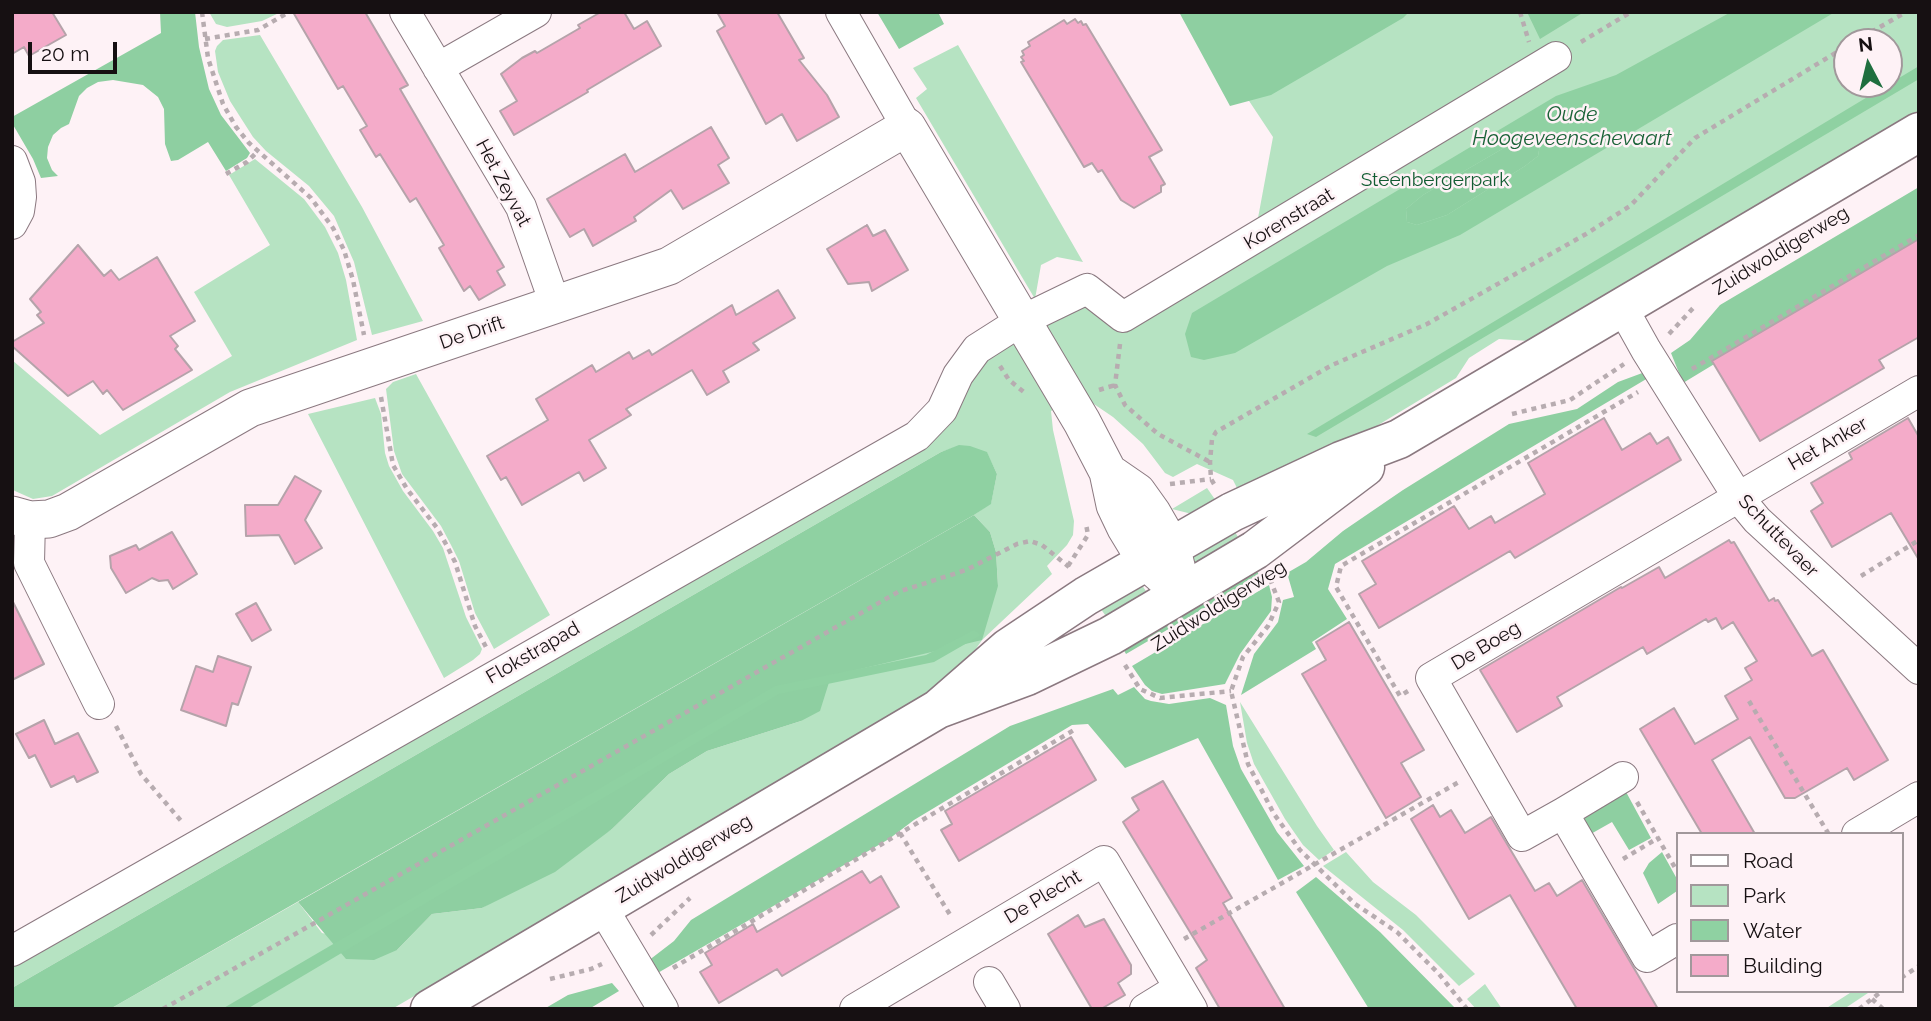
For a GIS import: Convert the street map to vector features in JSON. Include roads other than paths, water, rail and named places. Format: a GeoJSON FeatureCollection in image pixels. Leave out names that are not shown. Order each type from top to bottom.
{"type":"FeatureCollection","features":[{"type":"Feature","properties":{"kind":"main road","name":"Zuidwoldigerweg"},"geometry":{"type":"LineString","coordinates":[[430,1009],[938,709],[1027,676],[1110,636],[1255,550],[1399,439],[1919,132]]}},
{"type":"Feature","properties":{"kind":"main road","name":"Zuidwoldigerweg"},"geometry":{"type":"LineString","coordinates":[[938,709],[1008,648],[1086,596],[1232,512],[1341,461],[1399,439]]}},
{"type":"Feature","properties":{"kind":"street","name":"Het Zeyvat"},"geometry":{"type":"LineString","coordinates":[[405,12],[521,207],[555,304]]}},
{"type":"Feature","properties":{"kind":"street"},"geometry":{"type":"LineString","coordinates":[[438,68],[536,12]]}},
{"type":"Feature","properties":{"kind":"street"},"geometry":{"type":"LineString","coordinates":[[841,12],[1082,422],[1108,472],[1137,492],[1159,554],[1182,593]]}},
{"type":"Feature","properties":{"kind":"street","name":"Korenstraat"},"geometry":{"type":"LineString","coordinates":[[1021,321],[1087,289],[1123,317],[1556,57]]}},
{"type":"Feature","properties":{"kind":"street","name":"De Drift"},"geometry":{"type":"LineString","coordinates":[[99,704],[29,563],[21,517],[49,519],[68,512],[250,408],[669,266],[907,127]]}},
{"type":"Feature","properties":{"kind":"street"},"geometry":{"type":"LineString","coordinates":[[12,161],[20,182],[21,197],[19,211],[12,223]]}},
{"type":"Feature","properties":{"kind":"street","name":"Schuttevaer"},"geometry":{"type":"LineString","coordinates":[[1622,307],[1738,497],[1757,520],[1919,669]]}},
{"type":"Feature","properties":{"kind":"street","name":"Flokstrapad"},"geometry":{"type":"LineString","coordinates":[[12,951],[917,436],[942,410],[962,369],[977,349],[1021,321]]}},
{"type":"Feature","properties":{"kind":"street","name":"Het Anker"},"geometry":{"type":"LineString","coordinates":[[1738,497],[1919,391]]}},
{"type":"Feature","properties":{"kind":"street","name":"De Boeg"},"geometry":{"type":"LineString","coordinates":[[1623,777],[1522,836],[1431,678],[1738,497]]}},
{"type":"Feature","properties":{"kind":"street"},"geometry":{"type":"LineString","coordinates":[[1860,832],[1919,797]]}},
{"type":"Feature","properties":{"kind":"street"},"geometry":{"type":"LineString","coordinates":[[1563,813],[1647,957],[1675,940]]}},
{"type":"Feature","properties":{"kind":"street","name":"De Plecht"},"geometry":{"type":"LineString","coordinates":[[855,1009],[1104,861],[1186,998],[1145,1009]]}},
{"type":"Feature","properties":{"kind":"street"},"geometry":{"type":"LineString","coordinates":[[602,907],[663,1009]]}},
{"type":"Feature","properties":{"kind":"street"},"geometry":{"type":"LineString","coordinates":[[989,982],[1005,1009]]}},
{"type":"Feature","properties":{"kind":"water","name":"Oude Hoogeveenschevaart"},"geometry":{"type":"Polygon","coordinates":[[[1731,12],[1835,12],[1460,235],[1387,266],[1235,353],[1204,360],[1191,357],[1185,334],[1192,313],[1556,96],[1616,75],[1731,12]],[[1531,138],[1516,141],[1423,195],[1406,209],[1407,222],[1417,225],[1447,215],[1525,166],[1538,156],[1540,145],[1531,138]]]}},
{"type":"Feature","properties":{"kind":"water"},"geometry":{"type":"Polygon","coordinates":[[[1919,66],[1919,79],[1903,88],[1903,76],[1919,66]]]}},
{"type":"Feature","properties":{"kind":"water"},"geometry":{"type":"Polygon","coordinates":[[[1866,98],[1887,98],[1316,437],[1307,434],[1866,98]]]}},
{"type":"Feature","properties":{"kind":"water"},"geometry":{"type":"Polygon","coordinates":[[[959,445],[987,452],[997,474],[991,504],[974,515],[110,1009],[12,1009],[12,988],[941,452],[959,445]]]}},
{"type":"Feature","properties":{"kind":"water"},"geometry":{"type":"Polygon","coordinates":[[[974,630],[981,635],[934,662],[779,694],[247,1009],[222,1009],[775,686],[926,655],[974,630]]]}},
{"type":"Feature","properties":{"kind":"park label","name":"Steenbergerpark"},"geometry":{"type":"Point","coordinates":[1435,180]}}]}
